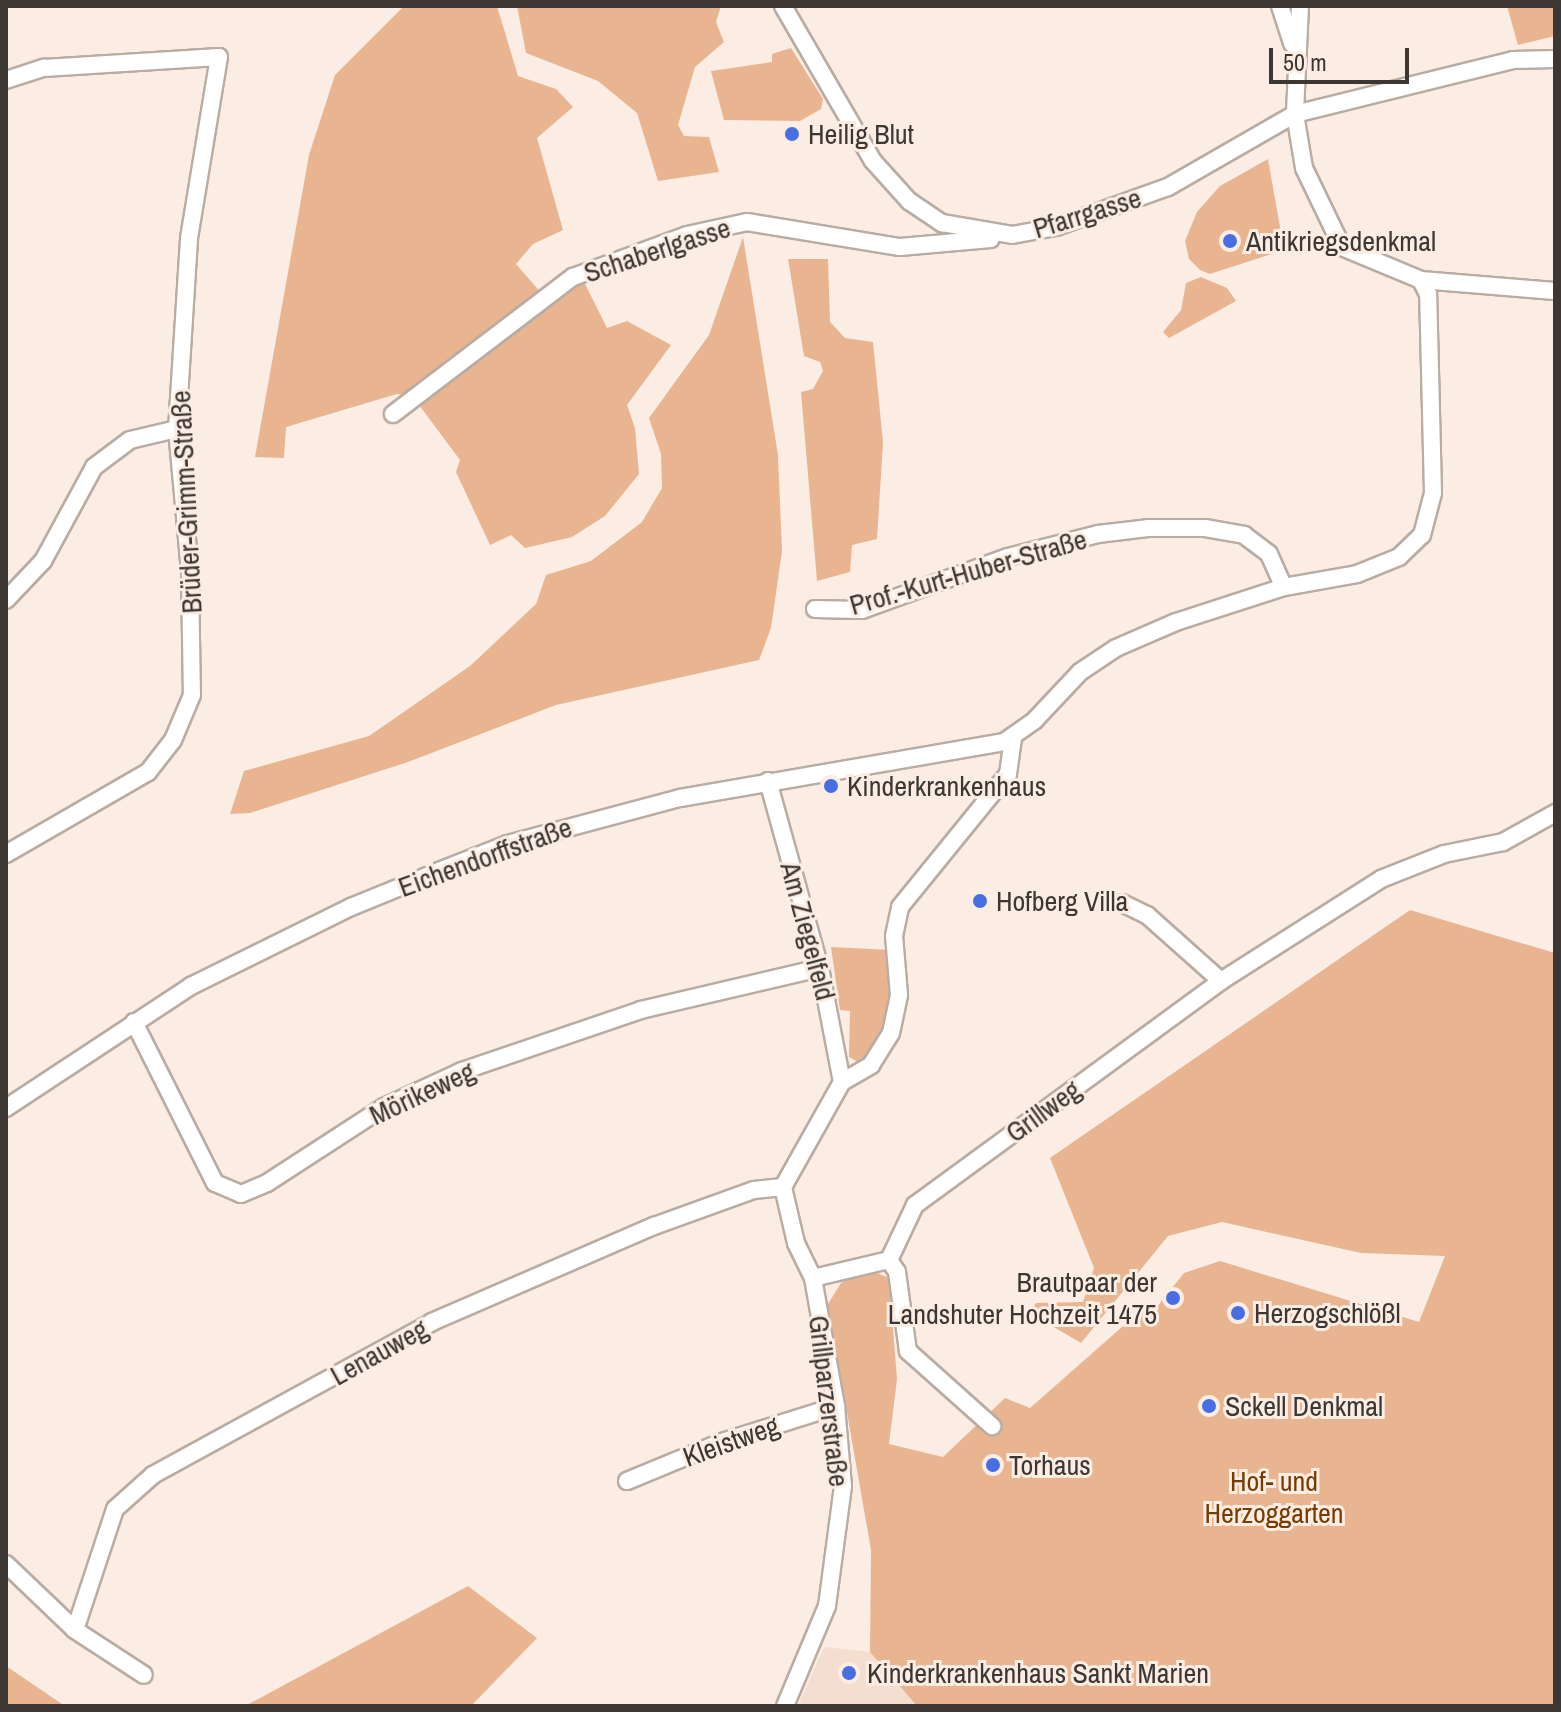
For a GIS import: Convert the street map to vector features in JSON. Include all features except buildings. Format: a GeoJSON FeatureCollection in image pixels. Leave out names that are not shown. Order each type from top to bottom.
{"type":"FeatureCollection","features":[{"type":"Feature","properties":{"kind":"street","name":"Pfarrgasse"},"geometry":{"type":"LineString","coordinates":[[783,6],[873,161],[909,201],[942,223],[1012,235],[1056,227],[1168,187],[1295,114],[1513,60],[1555,59]]}},
{"type":"Feature","properties":{"kind":"street"},"geometry":{"type":"LineString","coordinates":[[1280,6],[1295,53]]}},
{"type":"Feature","properties":{"kind":"street"},"geometry":{"type":"LineString","coordinates":[[1300,6],[1295,53],[1295,114],[1304,168],[1334,237],[1351,254],[1421,280],[1555,292],[1555,298]]}},
{"type":"Feature","properties":{"kind":"street","name":"Brüder-Grimm-Straße"},"geometry":{"type":"LineString","coordinates":[[6,80],[44,68],[219,57],[189,239],[177,429],[194,653],[185,718],[162,757],[136,782],[6,854]]}},
{"type":"Feature","properties":{"kind":"street","name":"Schaberlgasse"},"geometry":{"type":"LineString","coordinates":[[393,414],[573,277],[687,235],[747,222],[900,247],[1012,235]]}},
{"type":"Feature","properties":{"kind":"street"},"geometry":{"type":"LineString","coordinates":[[783,1187],[842,1082],[871,1065],[895,1024],[894,936],[900,907],[1008,774],[1013,737],[1080,672],[1116,648],[1176,622],[1284,587],[1382,566],[1412,547],[1429,520],[1433,493],[1428,294],[1421,280]]}},
{"type":"Feature","properties":{"kind":"street"},"geometry":{"type":"LineString","coordinates":[[6,600],[43,561],[94,467],[130,440],[177,429]]}},
{"type":"Feature","properties":{"kind":"street","name":"Prof.-Kurt-Huber-Straße"},"geometry":{"type":"LineString","coordinates":[[815,609],[862,610],[1008,557],[1098,534],[1148,528],[1205,528],[1244,535],[1269,554],[1284,587]]}},
{"type":"Feature","properties":{"kind":"street","name":"Eichendorffstraße"},"geometry":{"type":"LineString","coordinates":[[6,1108],[191,986],[300,931],[508,844],[641,807],[768,781],[968,751],[1013,737]]}},
{"type":"Feature","properties":{"kind":"street","name":"Am Ziegelfeld"},"geometry":{"type":"LineString","coordinates":[[768,781],[820,968],[842,1082]]}},
{"type":"Feature","properties":{"kind":"street","name":"Grillweg"},"geometry":{"type":"LineString","coordinates":[[889,1260],[915,1205],[1221,981],[1381,879],[1444,854],[1503,842],[1555,813]]}},
{"type":"Feature","properties":{"kind":"street"},"geometry":{"type":"LineString","coordinates":[[1122,903],[1147,915],[1221,981]]}},
{"type":"Feature","properties":{"kind":"street","name":"Mörikeweg"},"geometry":{"type":"LineString","coordinates":[[134,1022],[215,1183],[241,1194],[267,1183],[384,1107],[462,1071],[641,1010],[820,968]]}},
{"type":"Feature","properties":{"kind":"street","name":"Grillparzerstraße"},"geometry":{"type":"LineString","coordinates":[[783,1187],[796,1243],[813,1278],[836,1406],[843,1486],[838,1548],[827,1606],[785,1706]]}},
{"type":"Feature","properties":{"kind":"street","name":"Lenauweg"},"geometry":{"type":"LineString","coordinates":[[75,1630],[115,1509],[153,1475],[432,1322],[667,1221],[754,1190],[783,1187]]}},
{"type":"Feature","properties":{"kind":"street"},"geometry":{"type":"LineString","coordinates":[[813,1278],[889,1260],[897,1272],[908,1351],[992,1426]]}},
{"type":"Feature","properties":{"kind":"street","name":"Kleistweg"},"geometry":{"type":"LineString","coordinates":[[627,1481],[719,1443],[836,1406]]}},
{"type":"Feature","properties":{"kind":"street"},"geometry":{"type":"LineString","coordinates":[[6,1564],[75,1630],[144,1675]]}},
{"type":"Feature","properties":{"kind":"shaded area","name":"Kinderkrankenhaus Sankt Marien"},"geometry":{"type":"Polygon","coordinates":[[[824,1647],[870,1652],[917,1706],[798,1706],[824,1647]]]}},
{"type":"Feature","properties":{"kind":"green space"},"geometry":{"type":"Polygon","coordinates":[[[404,6],[497,6],[518,76],[556,89],[573,107],[537,138],[563,230],[533,244],[516,264],[542,294],[410,396],[397,394],[286,427],[284,458],[255,457],[309,155],[335,75],[404,6]]]}},
{"type":"Feature","properties":{"kind":"green space"},"geometry":{"type":"Polygon","coordinates":[[[517,6],[721,6],[716,22],[724,42],[695,67],[678,125],[684,136],[709,137],[719,172],[658,181],[637,113],[598,81],[526,53],[517,6]]]}},
{"type":"Feature","properties":{"kind":"green space"},"geometry":{"type":"Polygon","coordinates":[[[1507,6],[1555,6],[1555,36],[1518,45],[1507,6]]]}},
{"type":"Feature","properties":{"kind":"green space","name":"Heilig Blut"},"geometry":{"type":"Polygon","coordinates":[[[791,48],[823,99],[821,109],[800,121],[724,120],[711,71],[772,62],[772,54],[791,48]]]}},
{"type":"Feature","properties":{"kind":"green space"},"geometry":{"type":"Polygon","coordinates":[[[1268,159],[1284,250],[1210,274],[1200,270],[1189,259],[1185,241],[1197,212],[1220,186],[1268,159]]]}},
{"type":"Feature","properties":{"kind":"green space"},"geometry":{"type":"Polygon","coordinates":[[[743,237],[778,455],[782,551],[771,628],[759,660],[556,705],[408,762],[250,813],[230,814],[244,771],[369,736],[470,666],[536,604],[546,575],[591,561],[642,522],[662,488],[661,454],[649,418],[709,335],[743,237]]]}},
{"type":"Feature","properties":{"kind":"green space"},"geometry":{"type":"Polygon","coordinates":[[[788,259],[828,259],[830,322],[845,338],[873,342],[883,442],[877,539],[852,545],[850,572],[817,581],[801,392],[813,389],[823,371],[820,362],[804,356],[788,259]]]}},
{"type":"Feature","properties":{"kind":"green space"},"geometry":{"type":"Polygon","coordinates":[[[1201,277],[1227,288],[1236,301],[1169,338],[1163,332],[1181,310],[1186,283],[1201,277]]]}},
{"type":"Feature","properties":{"kind":"green space"},"geometry":{"type":"Polygon","coordinates":[[[583,280],[607,328],[627,321],[671,345],[627,405],[635,428],[639,474],[605,516],[572,537],[525,548],[511,535],[490,545],[456,472],[460,460],[419,405],[583,280]]]}},
{"type":"Feature","properties":{"kind":"green space","name":"Hof- und Herzoggarten"},"geometry":{"type":"Polygon","coordinates":[[[1410,910],[1555,953],[1555,1706],[917,1706],[870,1652],[871,1550],[828,1304],[841,1283],[858,1274],[875,1272],[889,1278],[897,1379],[889,1444],[943,1457],[1005,1398],[1030,1408],[1147,1305],[1156,1308],[1184,1273],[1220,1261],[1419,1322],[1445,1256],[1361,1253],[1222,1222],[1168,1236],[1081,1343],[1030,1313],[1036,1303],[1083,1302],[1094,1268],[1050,1158],[1410,910]]]}},
{"type":"Feature","properties":{"kind":"green space"},"geometry":{"type":"Polygon","coordinates":[[[831,947],[891,950],[889,1021],[869,1055],[858,1062],[849,1057],[850,1011],[840,1010],[831,947]]]}},
{"type":"Feature","properties":{"kind":"green space"},"geometry":{"type":"Polygon","coordinates":[[[468,1586],[537,1638],[471,1706],[245,1706],[468,1586]]]}},
{"type":"Feature","properties":{"kind":"green space"},"geometry":{"type":"Polygon","coordinates":[[[6,1666],[65,1706],[6,1706],[6,1666]]]}},
{"type":"Feature","properties":{"kind":"place","name":"Heilig Blut"},"geometry":{"type":"Point","coordinates":[792,134]}},
{"type":"Feature","properties":{"kind":"place","name":"Antikriegsdenkmal"},"geometry":{"type":"Point","coordinates":[1230,241]}},
{"type":"Feature","properties":{"kind":"place","name":"Kinderkrankenhaus"},"geometry":{"type":"Point","coordinates":[831,786]}},
{"type":"Feature","properties":{"kind":"place","name":"Hofberg Villa"},"geometry":{"type":"Point","coordinates":[980,901]}},
{"type":"Feature","properties":{"kind":"place","name":"Brautpaar der Landshuter Hochzeit 1475"},"geometry":{"type":"Point","coordinates":[1173,1298]}},
{"type":"Feature","properties":{"kind":"place","name":"Herzogschlößl"},"geometry":{"type":"Point","coordinates":[1238,1313]}},
{"type":"Feature","properties":{"kind":"place","name":"Sckell Denkmal"},"geometry":{"type":"Point","coordinates":[1209,1406]}},
{"type":"Feature","properties":{"kind":"place","name":"Torhaus"},"geometry":{"type":"Point","coordinates":[993,1465]}},
{"type":"Feature","properties":{"kind":"place","name":"Kinderkrankenhaus Sankt Marien"},"geometry":{"type":"Point","coordinates":[849,1673]}}]}
